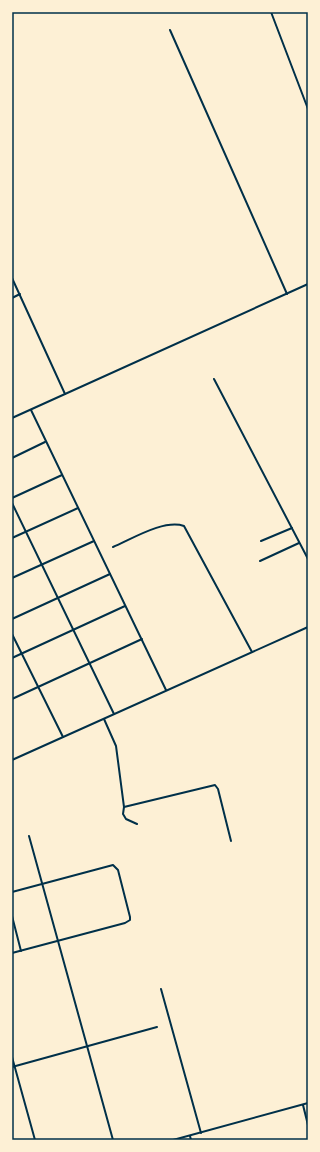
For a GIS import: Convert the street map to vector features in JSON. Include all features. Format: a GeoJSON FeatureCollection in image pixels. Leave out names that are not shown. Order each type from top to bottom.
{"type":"FeatureCollection","features":[{"type":"Feature","properties":{"kind":"street"},"geometry":{"type":"LineString","coordinates":[[271,12],[308,109]]}},
{"type":"Feature","properties":{"kind":"street"},"geometry":{"type":"LineString","coordinates":[[170,30],[287,294]]}},
{"type":"Feature","properties":{"kind":"street"},"geometry":{"type":"LineString","coordinates":[[12,278],[65,394]]}},
{"type":"Feature","properties":{"kind":"street"},"geometry":{"type":"LineString","coordinates":[[12,418],[308,284]]}},
{"type":"Feature","properties":{"kind":"street"},"geometry":{"type":"LineString","coordinates":[[12,298],[20,294]]}},
{"type":"Feature","properties":{"kind":"street"},"geometry":{"type":"LineString","coordinates":[[214,379],[308,559]]}},
{"type":"Feature","properties":{"kind":"street"},"geometry":{"type":"LineString","coordinates":[[31,410],[166,690]]}},
{"type":"Feature","properties":{"kind":"street"},"geometry":{"type":"LineString","coordinates":[[12,458],[46,442]]}},
{"type":"Feature","properties":{"kind":"street"},"geometry":{"type":"LineString","coordinates":[[12,498],[62,475]]}},
{"type":"Feature","properties":{"kind":"street"},"geometry":{"type":"LineString","coordinates":[[12,503],[114,714]]}},
{"type":"Feature","properties":{"kind":"street"},"geometry":{"type":"LineString","coordinates":[[12,538],[78,508]]}},
{"type":"Feature","properties":{"kind":"street"},"geometry":{"type":"LineString","coordinates":[[113,547],[162,526],[184,526],[252,652]]}},
{"type":"Feature","properties":{"kind":"street"},"geometry":{"type":"LineString","coordinates":[[261,541],[292,528]]}},
{"type":"Feature","properties":{"kind":"street"},"geometry":{"type":"LineString","coordinates":[[12,578],[94,541]]}},
{"type":"Feature","properties":{"kind":"street"},"geometry":{"type":"LineString","coordinates":[[260,561],[299,543]]}},
{"type":"Feature","properties":{"kind":"street"},"geometry":{"type":"LineString","coordinates":[[12,619],[110,574]]}},
{"type":"Feature","properties":{"kind":"street"},"geometry":{"type":"LineString","coordinates":[[12,658],[126,606]]}},
{"type":"Feature","properties":{"kind":"street"},"geometry":{"type":"LineString","coordinates":[[12,760],[308,627]]}},
{"type":"Feature","properties":{"kind":"street"},"geometry":{"type":"LineString","coordinates":[[12,634],[63,737]]}},
{"type":"Feature","properties":{"kind":"street"},"geometry":{"type":"LineString","coordinates":[[12,699],[142,639]]}},
{"type":"Feature","properties":{"kind":"street"},"geometry":{"type":"LineString","coordinates":[[104,718],[116,746],[124,807],[122,812],[128,821],[137,824]]}},
{"type":"Feature","properties":{"kind":"street"},"geometry":{"type":"LineString","coordinates":[[124,807],[215,784],[218,789],[231,841]]}},
{"type":"Feature","properties":{"kind":"street"},"geometry":{"type":"LineString","coordinates":[[29,836],[113,1140]]}},
{"type":"Feature","properties":{"kind":"street"},"geometry":{"type":"LineString","coordinates":[[12,892],[113,865],[118,870],[130,920],[12,953]]}},
{"type":"Feature","properties":{"kind":"street"},"geometry":{"type":"LineString","coordinates":[[12,916],[21,951]]}},
{"type":"Feature","properties":{"kind":"street"},"geometry":{"type":"LineString","coordinates":[[161,989],[201,1133]]}},
{"type":"Feature","properties":{"kind":"street"},"geometry":{"type":"LineString","coordinates":[[13,1067],[157,1027]]}},
{"type":"Feature","properties":{"kind":"street"},"geometry":{"type":"LineString","coordinates":[[12,1057],[13,1067],[35,1140]]}},
{"type":"Feature","properties":{"kind":"street"},"geometry":{"type":"LineString","coordinates":[[173,1140],[308,1103]]}},
{"type":"Feature","properties":{"kind":"street"},"geometry":{"type":"LineString","coordinates":[[303,1105],[308,1125]]}},
{"type":"Feature","properties":{"kind":"street"},"geometry":{"type":"LineString","coordinates":[[190,1136],[191,1140]]}}]}
